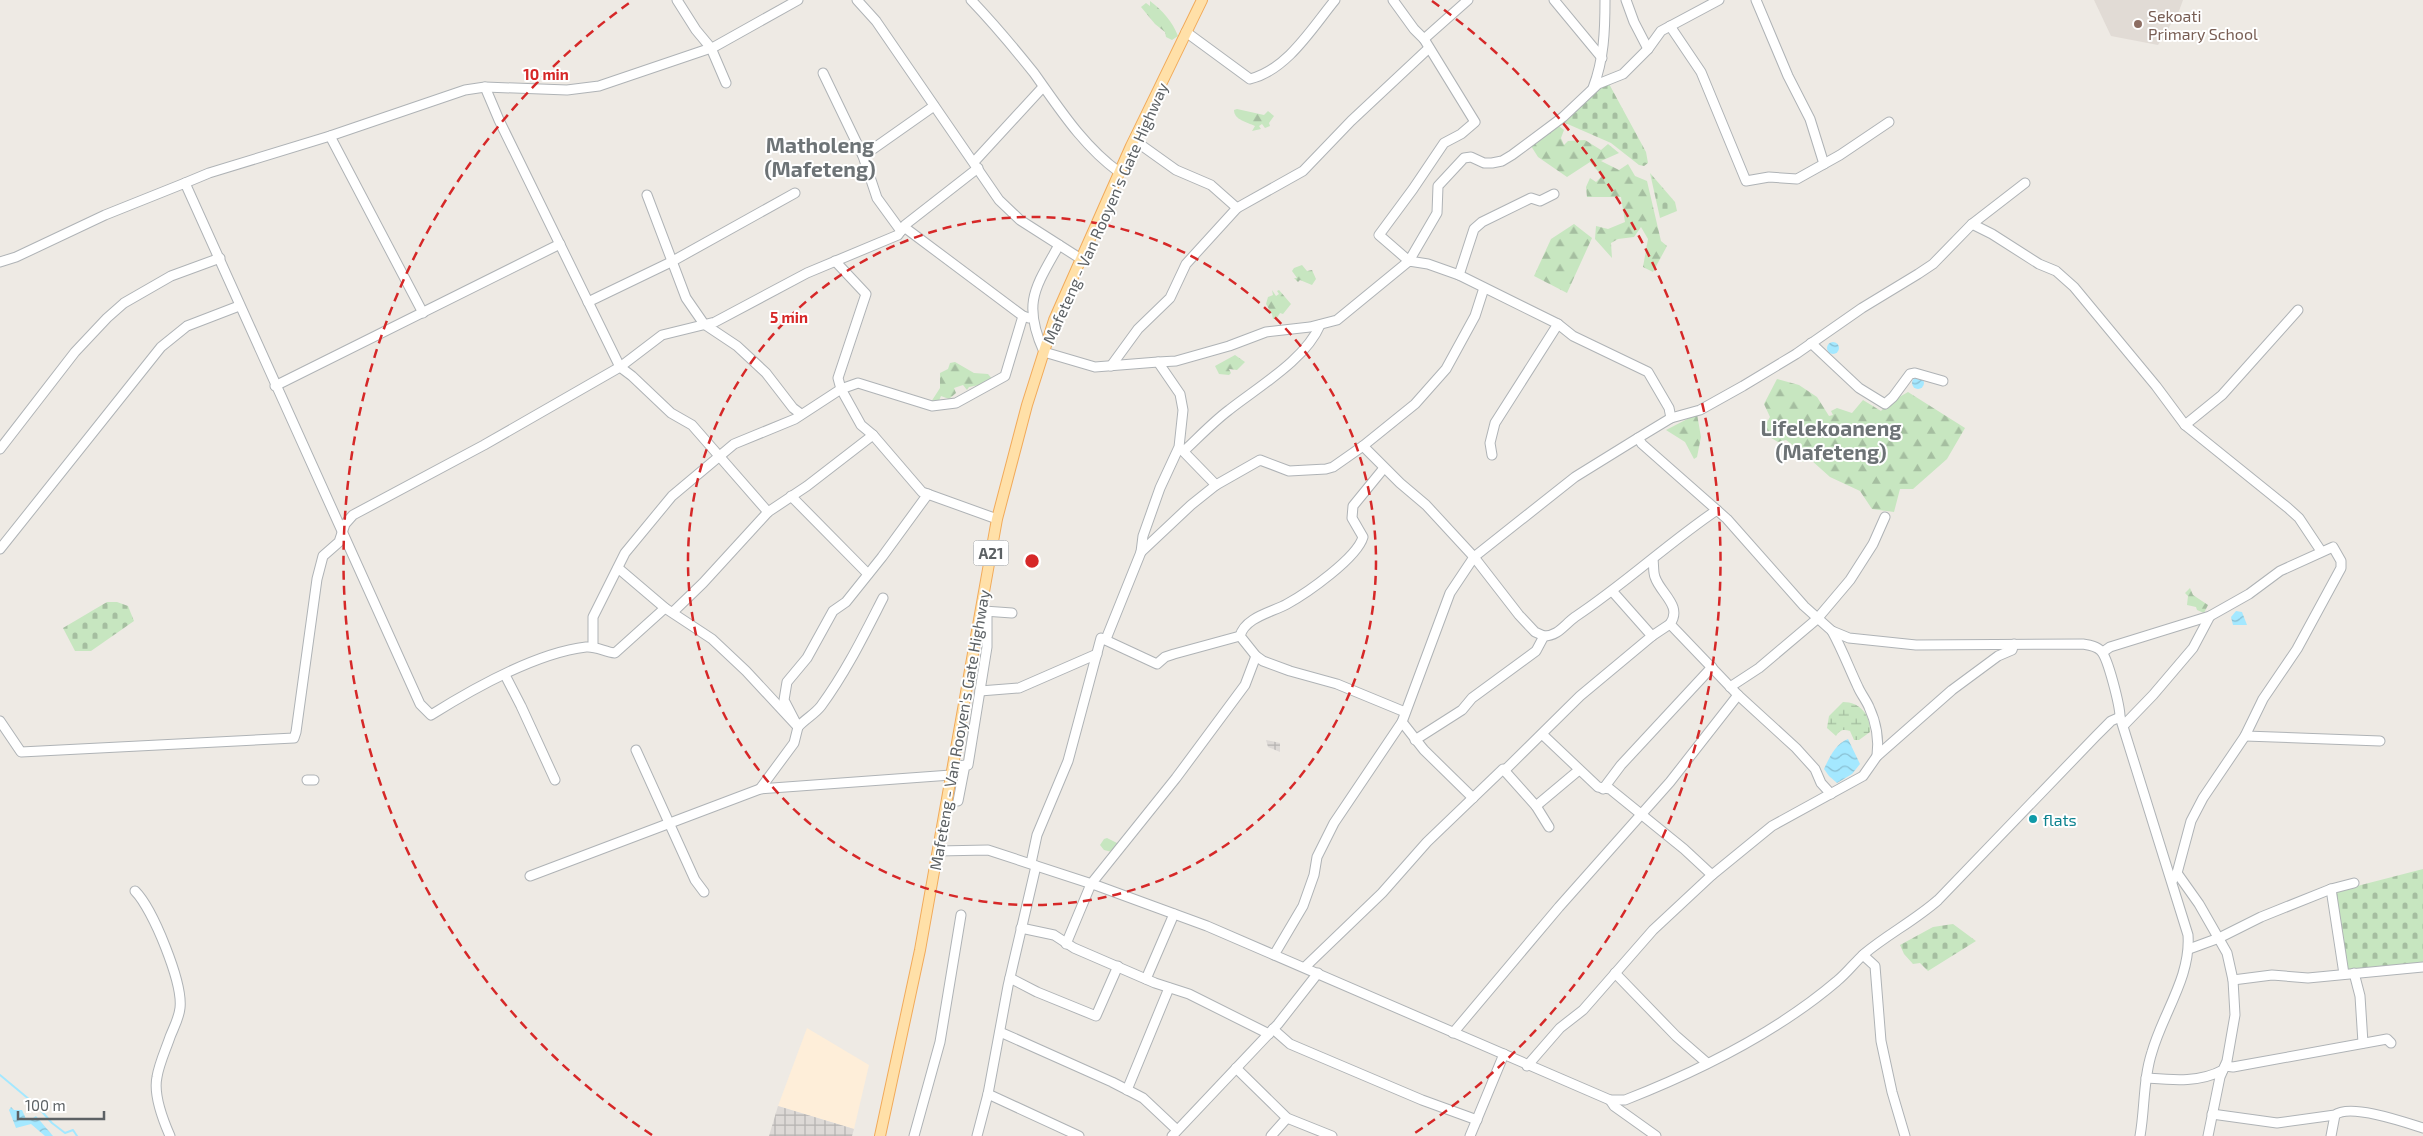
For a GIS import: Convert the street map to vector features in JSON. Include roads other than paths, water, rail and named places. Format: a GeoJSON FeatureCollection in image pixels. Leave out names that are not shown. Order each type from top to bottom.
{"type":"FeatureCollection","features":[{"type":"Feature","properties":{"kind":"main road","name":"Mafeteng - Van Rooyen's Gate Highway"},"geometry":{"type":"LineString","coordinates":[[880,1136],[906,1020],[984,611],[997,518],[1027,405],[1054,320],[1119,172],[1202,0]]}},
{"type":"Feature","properties":{"kind":"street"},"geometry":{"type":"LineString","coordinates":[[677,0],[696,30],[711,48],[726,82]]}},
{"type":"Feature","properties":{"kind":"street"},"geometry":{"type":"LineString","coordinates":[[0,262],[16,257],[105,215],[209,173],[330,136],[465,90],[485,87],[567,90],[599,86],[711,48],[798,0]]}},
{"type":"Feature","properties":{"kind":"street"},"geometry":{"type":"LineString","coordinates":[[857,0],[876,21],[999,200],[1020,220],[1081,259]]}},
{"type":"Feature","properties":{"kind":"street"},"geometry":{"type":"LineString","coordinates":[[971,0],[1019,54],[1070,122],[1108,164],[1119,172]]}},
{"type":"Feature","properties":{"kind":"street"},"geometry":{"type":"LineString","coordinates":[[1186,32],[1250,79],[1264,76],[1299,45],[1335,0]]}},
{"type":"Feature","properties":{"kind":"street"},"geometry":{"type":"LineString","coordinates":[[1393,0],[1414,29],[1424,39],[1475,122],[1461,134],[1444,143],[1379,235],[1409,261],[1428,264],[1459,275],[1558,324],[1573,336],[1648,372],[1669,408],[1670,418]]}},
{"type":"Feature","properties":{"kind":"street"},"geometry":{"type":"LineString","coordinates":[[1424,39],[1468,0]]}},
{"type":"Feature","properties":{"kind":"street"},"geometry":{"type":"LineString","coordinates":[[1554,0],[1602,58]]}},
{"type":"Feature","properties":{"kind":"street"},"geometry":{"type":"LineString","coordinates":[[1593,88],[1602,58],[1605,38],[1606,0]]}},
{"type":"Feature","properties":{"kind":"street"},"geometry":{"type":"LineString","coordinates":[[1626,0],[1634,22],[1648,49]]}},
{"type":"Feature","properties":{"kind":"street"},"geometry":{"type":"LineString","coordinates":[[1059,245],[1034,291],[1033,319],[1044,352],[1095,367],[1176,360],[1229,346],[1266,332],[1320,325],[1337,320],[1409,261],[1437,213],[1438,186],[1464,158],[1471,157],[1484,163],[1502,161],[1563,117],[1598,84],[1622,74],[1648,49],[1661,31],[1719,0]]}},
{"type":"Feature","properties":{"kind":"street"},"geometry":{"type":"LineString","coordinates":[[1756,0],[1788,76],[1810,119],[1824,164]]}},
{"type":"Feature","properties":{"kind":"street"},"geometry":{"type":"LineString","coordinates":[[1670,26],[1701,72],[1746,181],[1769,177],[1797,179],[1889,122]]}},
{"type":"Feature","properties":{"kind":"street"},"geometry":{"type":"LineString","coordinates":[[1111,366],[1138,329],[1170,298],[1186,264],[1237,208],[1303,171],[1351,121],[1429,48]]}},
{"type":"Feature","properties":{"kind":"street"},"geometry":{"type":"LineString","coordinates":[[823,73],[863,156],[877,198],[903,229],[1023,316],[1033,319]]}},
{"type":"Feature","properties":{"kind":"street"},"geometry":{"type":"LineString","coordinates":[[485,87],[499,120],[620,367],[632,376],[670,413],[692,425],[768,512]]}},
{"type":"Feature","properties":{"kind":"street"},"geometry":{"type":"LineString","coordinates":[[0,721],[21,752],[294,738],[317,579],[324,556],[339,542],[345,524],[353,514],[484,445],[620,367],[662,335],[715,322],[807,273],[864,251],[898,235],[976,165],[1044,87]]}},
{"type":"Feature","properties":{"kind":"street"},"geometry":{"type":"LineString","coordinates":[[863,156],[934,106]]}},
{"type":"Feature","properties":{"kind":"street"},"geometry":{"type":"LineString","coordinates":[[330,136],[423,313]]}},
{"type":"Feature","properties":{"kind":"street"},"geometry":{"type":"LineString","coordinates":[[1134,140],[1176,170],[1211,185],[1237,208]]}},
{"type":"Feature","properties":{"kind":"street"},"geometry":{"type":"LineString","coordinates":[[185,183],[420,704],[431,715],[542,656],[593,647],[602,652],[615,653],[702,583],[768,512],[874,435]]}},
{"type":"Feature","properties":{"kind":"street"},"geometry":{"type":"LineString","coordinates":[[1274,955],[1303,906],[1314,875],[1317,857],[1334,823],[1402,722],[1450,593],[1474,557],[1575,477],[1670,418],[1700,410],[1743,386],[1933,264],[1972,224],[2025,183]]}},
{"type":"Feature","properties":{"kind":"street"},"geometry":{"type":"LineString","coordinates":[[588,302],[671,262],[795,193]]}},
{"type":"Feature","properties":{"kind":"street"},"geometry":{"type":"LineString","coordinates":[[1459,275],[1474,229],[1531,198],[1540,201],[1554,194]]}},
{"type":"Feature","properties":{"kind":"street"},"geometry":{"type":"LineString","coordinates":[[648,195],[671,262],[686,298],[704,324],[736,346],[766,373],[793,408],[801,414]]}},
{"type":"Feature","properties":{"kind":"street"},"geometry":{"type":"LineString","coordinates":[[1972,224],[1992,234],[2039,264],[2056,271],[2074,287],[2156,386],[2185,426],[2299,518],[2321,551]]}},
{"type":"Feature","properties":{"kind":"street"},"geometry":{"type":"LineString","coordinates":[[275,386],[560,244]]}},
{"type":"Feature","properties":{"kind":"street"},"geometry":{"type":"LineString","coordinates":[[0,449],[75,352],[124,303],[171,276],[220,258]]}},
{"type":"Feature","properties":{"kind":"street"},"geometry":{"type":"LineString","coordinates":[[835,261],[866,294],[838,378],[841,389],[860,425],[874,435],[911,481],[928,494],[997,518]]}},
{"type":"Feature","properties":{"kind":"street"},"geometry":{"type":"LineString","coordinates":[[1141,552],[1191,505],[1216,485],[1260,460],[1289,471],[1326,469],[1333,467],[1363,446],[1415,404],[1446,369],[1475,316],[1484,288]]}},
{"type":"Feature","properties":{"kind":"street"},"geometry":{"type":"LineString","coordinates":[[0,550],[161,347],[187,326],[240,306]]}},
{"type":"Feature","properties":{"kind":"street"},"geometry":{"type":"LineString","coordinates":[[2185,426],[2222,395],[2298,310]]}},
{"type":"Feature","properties":{"kind":"street"},"geometry":{"type":"LineString","coordinates":[[593,647],[593,617],[625,553],[672,496],[734,444],[801,414],[841,389],[858,383],[932,406],[956,403],[1005,376],[1023,316]]}},
{"type":"Feature","properties":{"kind":"street"},"geometry":{"type":"LineString","coordinates":[[1492,455],[1490,443],[1495,423],[1558,324]]}},
{"type":"Feature","properties":{"kind":"street"},"geometry":{"type":"LineString","coordinates":[[1106,639],[1141,552],[1143,536],[1160,488],[1181,449],[1302,351],[1315,338],[1320,325]]}},
{"type":"Feature","properties":{"kind":"street"},"geometry":{"type":"LineString","coordinates":[[1811,343],[1859,388],[1885,404],[1893,397],[1910,374],[1915,373],[1943,381]]}},
{"type":"Feature","properties":{"kind":"street"},"geometry":{"type":"LineString","coordinates":[[1158,362],[1180,394],[1183,410],[1181,449],[1216,485]]}},
{"type":"Feature","properties":{"kind":"street"},"geometry":{"type":"LineString","coordinates":[[1638,438],[1648,450],[1717,510],[1818,619],[1832,631],[1848,638],[1916,645],[2083,644],[2094,646],[2103,652],[2119,704],[2122,721],[2174,877],[2188,935],[2189,949],[2180,986],[2152,1051],[2146,1078],[2145,1107],[2140,1136]]}},
{"type":"Feature","properties":{"kind":"street"},"geometry":{"type":"LineString","coordinates":[[1363,446],[1426,506],[1474,557],[1535,632],[1544,636],[1555,635],[1575,617],[1613,592],[1699,521],[1717,510]]}},
{"type":"Feature","properties":{"kind":"street"},"geometry":{"type":"LineString","coordinates":[[1240,636],[1242,630],[1261,615],[1286,604],[1308,590],[1343,563],[1359,546],[1363,537],[1352,518],[1353,506],[1384,468]]}},
{"type":"Feature","properties":{"kind":"street"},"geometry":{"type":"LineString","coordinates":[[798,727],[784,700],[787,682],[807,658],[833,611],[846,602],[928,494]]}},
{"type":"Feature","properties":{"kind":"street"},"geometry":{"type":"LineString","coordinates":[[791,496],[868,574]]}},
{"type":"Feature","properties":{"kind":"street"},"geometry":{"type":"LineString","coordinates":[[1730,687],[1760,668],[1818,619],[1850,580],[1872,544],[1885,517]]}},
{"type":"Feature","properties":{"kind":"street"},"geometry":{"type":"LineString","coordinates":[[2103,652],[2110,648],[2210,616],[2249,594],[2280,571],[2321,551],[2333,547],[2341,561],[2341,568],[2297,649],[2263,699],[2245,736],[2213,782],[2191,821],[2174,877]]}},
{"type":"Feature","properties":{"kind":"street"},"geometry":{"type":"LineString","coordinates":[[1305,967],[1382,893],[1427,842],[1580,696],[1652,636],[1670,624],[1673,619],[1673,605],[1655,578],[1653,560]]}},
{"type":"Feature","properties":{"kind":"street"},"geometry":{"type":"LineString","coordinates":[[618,568],[669,610],[726,652],[798,727]]}},
{"type":"Feature","properties":{"kind":"street"},"geometry":{"type":"LineString","coordinates":[[1613,592],[1652,636]]}},
{"type":"Feature","properties":{"kind":"street"},"geometry":{"type":"LineString","coordinates":[[760,789],[794,743],[798,727],[807,717],[819,709],[847,670],[883,598]]}},
{"type":"Feature","properties":{"kind":"street"},"geometry":{"type":"LineString","coordinates":[[958,801],[966,764],[968,764],[987,647],[984,611],[1012,613]]}},
{"type":"Feature","properties":{"kind":"street"},"geometry":{"type":"LineString","coordinates":[[938,851],[988,850],[1174,914],[1305,967],[1504,1054],[1527,1066],[1610,1100],[1625,1100],[1707,1063],[1778,1023],[1837,981],[1863,955],[1914,921],[1938,900],[2096,736],[2112,721],[2122,721],[2153,695],[2193,648],[2210,616]]}},
{"type":"Feature","properties":{"kind":"street"},"geometry":{"type":"LineString","coordinates":[[1670,624],[1738,695],[1796,748],[1815,769],[1821,783],[1831,794]]}},
{"type":"Feature","properties":{"kind":"street"},"geometry":{"type":"LineString","coordinates":[[1832,631],[1845,654],[1858,689],[1869,707],[1875,725],[1878,745],[1877,756]]}},
{"type":"Feature","properties":{"kind":"street"},"geometry":{"type":"LineString","coordinates":[[1240,636],[1256,656],[1290,671],[1337,684],[1406,712]]}},
{"type":"Feature","properties":{"kind":"street"},"geometry":{"type":"LineString","coordinates":[[977,1136],[988,1094],[1038,835],[1068,761],[1102,638],[1157,664],[1165,657],[1240,636]]}},
{"type":"Feature","properties":{"kind":"street"},"geometry":{"type":"LineString","coordinates":[[1416,740],[1462,710],[1472,698],[1536,651],[1544,636]]}},
{"type":"Feature","properties":{"kind":"street"},"geometry":{"type":"LineString","coordinates":[[1527,1066],[1616,973],[1653,930],[1712,875],[1772,826],[1863,776],[1877,756],[1952,690],[1998,656],[2012,650],[2014,644]]}},
{"type":"Feature","properties":{"kind":"street"},"geometry":{"type":"LineString","coordinates":[[980,691],[1019,688],[1097,654]]}},
{"type":"Feature","properties":{"kind":"street"},"geometry":{"type":"LineString","coordinates":[[1066,944],[1091,884],[1176,778],[1245,685],[1256,656]]}},
{"type":"Feature","properties":{"kind":"street"},"geometry":{"type":"LineString","coordinates":[[1603,789],[1621,765],[1712,667]]}},
{"type":"Feature","properties":{"kind":"street"},"geometry":{"type":"LineString","coordinates":[[505,675],[522,706],[555,780]]}},
{"type":"Feature","properties":{"kind":"street"},"geometry":{"type":"LineString","coordinates":[[1453,1033],[1559,907],[1642,814],[1738,695]]}},
{"type":"Feature","properties":{"kind":"street"},"geometry":{"type":"LineString","coordinates":[[1402,722],[1416,740],[1473,798]]}},
{"type":"Feature","properties":{"kind":"street"},"geometry":{"type":"LineString","coordinates":[[1542,734],[1598,787],[1610,789],[1642,814],[1712,875]]}},
{"type":"Feature","properties":{"kind":"street"},"geometry":{"type":"LineString","coordinates":[[2245,736],[2380,741]]}},
{"type":"Feature","properties":{"kind":"street"},"geometry":{"type":"LineString","coordinates":[[636,750],[696,880],[704,892]]}},
{"type":"Feature","properties":{"kind":"street"},"geometry":{"type":"LineString","coordinates":[[530,876],[760,789],[952,771],[966,764]]}},
{"type":"Feature","properties":{"kind":"street"},"geometry":{"type":"LineString","coordinates":[[1504,770],[1536,806],[1549,827]]}},
{"type":"Feature","properties":{"kind":"street"},"geometry":{"type":"LineString","coordinates":[[1536,806],[1579,770]]}},
{"type":"Feature","properties":{"kind":"street"},"geometry":{"type":"LineString","coordinates":[[2174,877],[2199,904],[2219,938],[2227,953],[2233,980],[2235,1015],[2208,1136]]}},
{"type":"Feature","properties":{"kind":"street"},"geometry":{"type":"LineString","coordinates":[[2189,949],[2219,938],[2254,920],[2331,889],[2354,883]]}},
{"type":"Feature","properties":{"kind":"street"},"geometry":{"type":"LineString","coordinates":[[2331,889],[2344,974]]}},
{"type":"Feature","properties":{"kind":"street"},"geometry":{"type":"LineString","coordinates":[[135,891],[154,919],[179,988],[180,1006],[177,1024],[157,1077],[156,1087],[163,1121],[170,1136]]}},
{"type":"Feature","properties":{"kind":"street"},"geometry":{"type":"LineString","coordinates":[[1146,979],[1174,914]]}},
{"type":"Feature","properties":{"kind":"street"},"geometry":{"type":"LineString","coordinates":[[914,1136],[940,1042],[961,915]]}},
{"type":"Feature","properties":{"kind":"street"},"geometry":{"type":"LineString","coordinates":[[1021,928],[1054,935],[1066,944],[1146,979],[1190,994],[1271,1032],[1307,1052],[1422,1100],[1476,1120]]}},
{"type":"Feature","properties":{"kind":"street"},"geometry":{"type":"LineString","coordinates":[[1863,955],[1875,966],[1881,1041],[1892,1092],[1905,1136]]}},
{"type":"Feature","properties":{"kind":"street"},"geometry":{"type":"LineString","coordinates":[[1010,978],[1037,992],[1096,1016],[1118,966]]}},
{"type":"Feature","properties":{"kind":"street"},"geometry":{"type":"LineString","coordinates":[[2233,980],[2272,975],[2308,978],[2423,967]]}},
{"type":"Feature","properties":{"kind":"street"},"geometry":{"type":"LineString","coordinates":[[1000,1032],[1142,1098],[1174,1133],[1271,1032],[1318,973]]}},
{"type":"Feature","properties":{"kind":"street"},"geometry":{"type":"LineString","coordinates":[[1616,973],[1676,1036],[1707,1063]]}},
{"type":"Feature","properties":{"kind":"street"},"geometry":{"type":"LineString","coordinates":[[2354,973],[2360,996],[2363,1043]]}},
{"type":"Feature","properties":{"kind":"street"},"geometry":{"type":"LineString","coordinates":[[1127,1090],[1169,988]]}},
{"type":"Feature","properties":{"kind":"street"},"geometry":{"type":"LineString","coordinates":[[2146,1078],[2181,1080],[2210,1077],[2224,1068],[2387,1039],[2391,1043]]}},
{"type":"Feature","properties":{"kind":"street"},"geometry":{"type":"LineString","coordinates":[[1470,1136],[1504,1054]]}},
{"type":"Feature","properties":{"kind":"street"},"geometry":{"type":"LineString","coordinates":[[1236,1068],[1287,1118],[1332,1136]]}},
{"type":"Feature","properties":{"kind":"street"},"geometry":{"type":"LineString","coordinates":[[988,1094],[1079,1136]]}},
{"type":"Feature","properties":{"kind":"street"},"geometry":{"type":"LineString","coordinates":[[1610,1100],[1614,1106],[1656,1136]]}},
{"type":"Feature","properties":{"kind":"street"},"geometry":{"type":"LineString","coordinates":[[2331,1136],[2335,1115],[2340,1110],[2356,1110],[2423,1128]]}},
{"type":"Feature","properties":{"kind":"street"},"geometry":{"type":"LineString","coordinates":[[2212,1114],[2277,1122],[2335,1115]]}},
{"type":"Feature","properties":{"kind":"street"},"geometry":{"type":"LineString","coordinates":[[1271,1136],[1287,1118]]}},
{"type":"Feature","properties":{"kind":"water"},"geometry":{"type":"Polygon","coordinates":[[[1831,342],[1835,342],[1839,348],[1835,354],[1831,354],[1827,350],[1827,346],[1831,342]]]}},
{"type":"Feature","properties":{"kind":"water"},"geometry":{"type":"Polygon","coordinates":[[[1916,377],[1920,377],[1924,383],[1920,389],[1916,389],[1912,385],[1912,381],[1916,377]]]}},
{"type":"Feature","properties":{"kind":"water"},"geometry":{"type":"Polygon","coordinates":[[[2236,611],[2242,612],[2247,625],[2233,625],[2231,617],[2236,611]]]}},
{"type":"Feature","properties":{"kind":"water"},"geometry":{"type":"Polygon","coordinates":[[[1848,739],[1860,764],[1852,774],[1837,783],[1824,769],[1836,747],[1848,739]]]}},
{"type":"Feature","properties":{"kind":"water"},"geometry":{"type":"Polygon","coordinates":[[[11,1107],[14,1110],[22,1110],[26,1119],[30,1120],[36,1116],[53,1136],[45,1136],[31,1124],[16,1128],[9,1110],[11,1107]]]}},
{"type":"Feature","properties":{"kind":"waterway"},"geometry":{"type":"LineString","coordinates":[[0,1075],[36,1105],[52,1123],[65,1133],[73,1130],[77,1136]]}},
{"type":"Feature","properties":{"kind":"place","name":"Sekoati Primary School"},"geometry":{"type":"Point","coordinates":[2138,24]}},
{"type":"Feature","properties":{"kind":"place","name":"flats"},"geometry":{"type":"Point","coordinates":[2033,819]}},
{"type":"Feature","properties":{"kind":"district","name":"Matholeng (Mafeteng)"},"geometry":{"type":"Point","coordinates":[820,156]}},
{"type":"Feature","properties":{"kind":"district","name":"Lifelekoaneng (Mafeteng)"},"geometry":{"type":"Point","coordinates":[1831,439]}}]}
